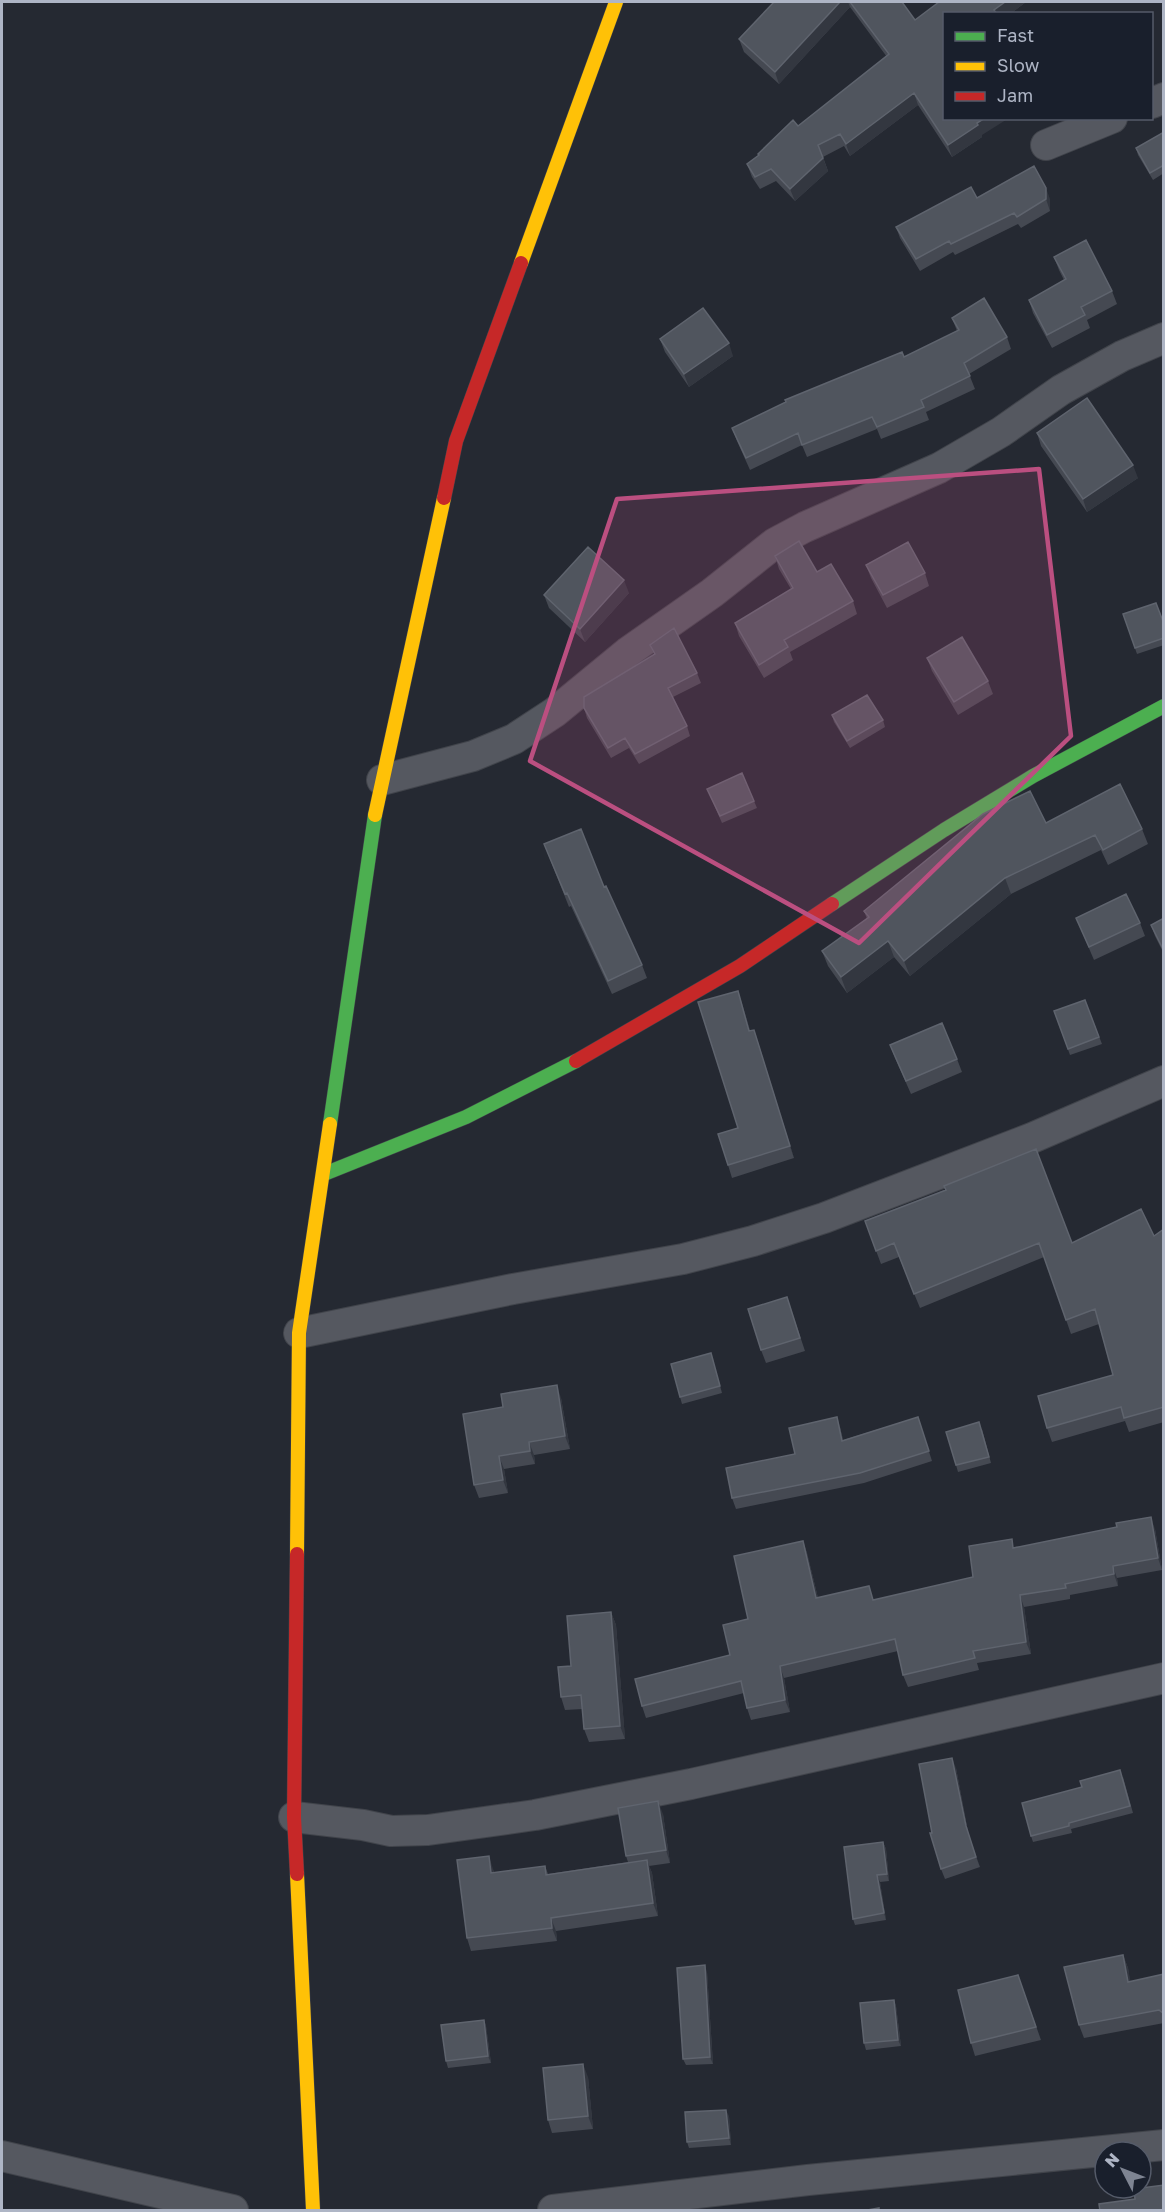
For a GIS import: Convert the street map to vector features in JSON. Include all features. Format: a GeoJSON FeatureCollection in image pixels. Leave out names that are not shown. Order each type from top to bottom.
{"type":"FeatureCollection","features":[{"type":"Feature","properties":{"kind":"main road"},"geometry":{"type":"LineString","coordinates":[[314,2211],[294,1817],[299,1333],[382,780],[456,441],[616,2]]}},
{"type":"Feature","properties":{"kind":"main road"},"geometry":{"type":"LineString","coordinates":[[324,1174],[466,1117],[584,1057],[740,966],[954,824],[1033,776],[1164,706]]}},
{"type":"Feature","properties":{"kind":"street"},"geometry":{"type":"LineString","coordinates":[[1046,145],[1107,120]]}},
{"type":"Feature","properties":{"kind":"street"},"geometry":{"type":"LineString","coordinates":[[382,780],[473,756],[514,739],[555,712],[628,652],[712,592],[775,543],[805,527],[939,468],[1001,432],[1061,390],[1122,356],[1164,338]]}},
{"type":"Feature","properties":{"kind":"street"},"geometry":{"type":"LineString","coordinates":[[299,1333],[513,1289],[683,1259],[753,1241],[824,1218],[1032,1138],[1164,1081]]}},
{"type":"Feature","properties":{"kind":"street"},"geometry":{"type":"LineString","coordinates":[[294,1817],[363,1825],[391,1831],[429,1830],[535,1815],[691,1784],[1164,1678]]}},
{"type":"Feature","properties":{"kind":"street"},"geometry":{"type":"LineString","coordinates":[[553,2211],[808,2180],[1164,2145]]}},
{"type":"Feature","properties":{"kind":"street"},"geometry":{"type":"LineString","coordinates":[[2,2156],[234,2211]]}},
{"type":"Feature","properties":{"kind":"highlighted area"},"geometry":{"type":"Polygon","coordinates":[[[1039,469],[1071,736],[859,943],[530,761],[617,499],[1039,469]]]}},
{"type":"Feature","properties":{"kind":"building"},"geometry":{"type":"Polygon","coordinates":[[[774,2],[840,2],[775,72],[739,39],[774,2]]]}},
{"type":"Feature","properties":{"kind":"building"},"geometry":{"type":"Polygon","coordinates":[[[850,2],[902,2],[915,20],[939,2],[1005,2],[994,10],[996,12],[943,12],[943,120],[982,120],[977,123],[978,125],[948,145],[914,93],[846,144],[840,134],[818,145],[823,158],[790,189],[771,169],[755,177],[747,164],[793,120],[798,126],[889,54],[850,2]]]}},
{"type":"Feature","properties":{"kind":"building"},"geometry":{"type":"Polygon","coordinates":[[[1164,132],[1164,165],[1150,173],[1136,148],[1164,132]]]}},
{"type":"Feature","properties":{"kind":"building"},"geometry":{"type":"Polygon","coordinates":[[[1034,166],[1046,188],[1046,199],[1017,217],[1014,213],[951,244],[949,241],[916,259],[896,227],[971,187],[977,198],[1034,166]]]}},
{"type":"Feature","properties":{"kind":"building"},"geometry":{"type":"Polygon","coordinates":[[[1086,240],[1112,291],[1081,307],[1085,315],[1047,335],[1029,300],[1066,279],[1054,257],[1086,240]]]}},
{"type":"Feature","properties":{"kind":"building"},"geometry":{"type":"Polygon","coordinates":[[[984,298],[1007,337],[964,363],[970,376],[921,400],[924,407],[877,427],[872,417],[802,445],[798,433],[746,458],[732,428],[786,402],[785,400],[902,352],[904,357],[959,330],[952,318],[984,298]]]}},
{"type":"Feature","properties":{"kind":"building"},"geometry":{"type":"Polygon","coordinates":[[[703,308],[729,343],[684,374],[660,339],[703,308]]]}},
{"type":"Feature","properties":{"kind":"building"},"geometry":{"type":"Polygon","coordinates":[[[1087,398],[1133,465],[1083,499],[1037,433],[1087,398]]]}},
{"type":"Feature","properties":{"kind":"building"},"geometry":{"type":"Polygon","coordinates":[[[799,541],[817,572],[831,564],[853,601],[784,640],[788,647],[759,665],[735,623],[793,588],[775,556],[799,541]]]}},
{"type":"Feature","properties":{"kind":"building"},"geometry":{"type":"Polygon","coordinates":[[[908,542],[925,573],[883,595],[866,565],[908,542]]]}},
{"type":"Feature","properties":{"kind":"building"},"geometry":{"type":"Polygon","coordinates":[[[588,547],[624,580],[580,629],[544,595],[588,547]]]}},
{"type":"Feature","properties":{"kind":"building"},"geometry":{"type":"Polygon","coordinates":[[[1156,603],[1164,624],[1164,638],[1135,648],[1123,614],[1156,603]]]}},
{"type":"Feature","properties":{"kind":"building"},"geometry":{"type":"Polygon","coordinates":[[[674,628],[697,673],[668,688],[687,726],[635,754],[625,738],[608,748],[584,708],[584,697],[655,654],[650,645],[674,628]]]}},
{"type":"Feature","properties":{"kind":"building"},"geometry":{"type":"Polygon","coordinates":[[[962,637],[988,681],[954,702],[927,658],[962,637]]]}},
{"type":"Feature","properties":{"kind":"building"},"geometry":{"type":"Polygon","coordinates":[[[867,695],[883,720],[847,741],[832,715],[867,695]]]}},
{"type":"Feature","properties":{"kind":"building"},"geometry":{"type":"Polygon","coordinates":[[[742,773],[754,801],[720,816],[707,789],[742,773]]]}},
{"type":"Feature","properties":{"kind":"building"},"geometry":{"type":"Polygon","coordinates":[[[1120,784],[1142,829],[1103,850],[1095,835],[1005,878],[904,961],[888,941],[841,977],[822,951],[869,917],[864,911],[983,814],[1030,791],[1046,823],[1120,784]]]}},
{"type":"Feature","properties":{"kind":"building"},"geometry":{"type":"Polygon","coordinates":[[[581,829],[604,887],[606,886],[642,965],[608,981],[567,893],[565,894],[544,844],[581,829]]]}},
{"type":"Feature","properties":{"kind":"building"},"geometry":{"type":"Polygon","coordinates":[[[1126,894],[1140,923],[1089,947],[1076,918],[1126,894]]]}},
{"type":"Feature","properties":{"kind":"building"},"geometry":{"type":"Polygon","coordinates":[[[1164,918],[1164,951],[1151,925],[1164,918]]]}},
{"type":"Feature","properties":{"kind":"building"},"geometry":{"type":"Polygon","coordinates":[[[738,991],[749,1031],[754,1030],[790,1146],[728,1165],[718,1134],[738,1128],[698,1002],[738,991]]]}},
{"type":"Feature","properties":{"kind":"building"},"geometry":{"type":"Polygon","coordinates":[[[1085,1000],[1099,1037],[1068,1049],[1054,1011],[1085,1000]]]}},
{"type":"Feature","properties":{"kind":"building"},"geometry":{"type":"Polygon","coordinates":[[[942,1023],[957,1059],[906,1081],[890,1045],[942,1023]]]}},
{"type":"Feature","properties":{"kind":"building"},"geometry":{"type":"Polygon","coordinates":[[[1036,1149],[1072,1243],[1141,1209],[1154,1236],[1164,1229],[1164,1407],[1124,1418],[1121,1407],[1047,1428],[1038,1396],[1113,1375],[1095,1309],[1066,1320],[1039,1243],[914,1294],[894,1243],[876,1251],[865,1221],[946,1190],[944,1186],[1036,1149]]]}},
{"type":"Feature","properties":{"kind":"building"},"geometry":{"type":"Polygon","coordinates":[[[787,1297],[800,1338],[761,1350],[748,1309],[787,1297]]]}},
{"type":"Feature","properties":{"kind":"building"},"geometry":{"type":"Polygon","coordinates":[[[711,1353],[720,1386],[680,1397],[671,1364],[711,1353]]]}},
{"type":"Feature","properties":{"kind":"building"},"geometry":{"type":"Polygon","coordinates":[[[557,1385],[565,1436],[529,1442],[530,1451],[499,1456],[503,1480],[474,1485],[463,1414],[503,1407],[501,1394],[557,1385]]]}},
{"type":"Feature","properties":{"kind":"building"},"geometry":{"type":"Polygon","coordinates":[[[837,1417],[842,1441],[918,1417],[929,1451],[860,1473],[732,1498],[726,1468],[795,1454],[789,1428],[837,1417]]]}},
{"type":"Feature","properties":{"kind":"building"},"geometry":{"type":"Polygon","coordinates":[[[979,1422],[989,1457],[956,1465],[946,1432],[979,1422]]]}},
{"type":"Feature","properties":{"kind":"building"},"geometry":{"type":"Polygon","coordinates":[[[1151,1517],[1158,1558],[1113,1566],[1114,1574],[1065,1584],[1066,1588],[1020,1595],[1026,1642],[973,1651],[975,1658],[903,1675],[895,1639],[780,1666],[785,1700],[747,1708],[741,1681],[642,1706],[635,1679],[730,1655],[723,1625],[748,1619],[734,1556],[803,1541],[816,1598],[869,1586],[873,1600],[973,1577],[969,1546],[1012,1539],[1013,1548],[1117,1527],[1116,1523],[1151,1517]]]}},
{"type":"Feature","properties":{"kind":"building"},"geometry":{"type":"Polygon","coordinates":[[[611,1612],[620,1726],[584,1729],[581,1695],[561,1697],[558,1667],[571,1666],[567,1616],[611,1612]]]}},
{"type":"Feature","properties":{"kind":"building"},"geometry":{"type":"Polygon","coordinates":[[[952,1758],[966,1826],[976,1857],[941,1869],[930,1833],[932,1833],[919,1764],[952,1758]]]}},
{"type":"Feature","properties":{"kind":"building"},"geometry":{"type":"Polygon","coordinates":[[[1120,1770],[1130,1806],[1031,1836],[1022,1803],[1082,1787],[1080,1781],[1120,1770]]]}},
{"type":"Feature","properties":{"kind":"building"},"geometry":{"type":"Polygon","coordinates":[[[658,1801],[666,1850],[626,1856],[618,1808],[658,1801]]]}},
{"type":"Feature","properties":{"kind":"building"},"geometry":{"type":"Polygon","coordinates":[[[883,1842],[887,1874],[877,1875],[884,1913],[853,1919],[844,1847],[883,1842]]]}},
{"type":"Feature","properties":{"kind":"building"},"geometry":{"type":"Polygon","coordinates":[[[489,1856],[491,1873],[545,1866],[546,1875],[647,1860],[653,1903],[551,1918],[552,1928],[467,1938],[457,1860],[489,1856]]]}},
{"type":"Feature","properties":{"kind":"building"},"geometry":{"type":"Polygon","coordinates":[[[1123,1955],[1128,1982],[1164,1974],[1164,2014],[1159,2010],[1079,2025],[1064,1967],[1123,1955]]]}},
{"type":"Feature","properties":{"kind":"building"},"geometry":{"type":"Polygon","coordinates":[[[705,1965],[710,2057],[683,2059],[677,1968],[705,1965]]]}},
{"type":"Feature","properties":{"kind":"building"},"geometry":{"type":"Polygon","coordinates":[[[1018,1975],[1036,2027],[971,2043],[958,1990],[1018,1975]]]}},
{"type":"Feature","properties":{"kind":"building"},"geometry":{"type":"Polygon","coordinates":[[[894,2000],[898,2040],[864,2043],[860,2003],[894,2000]]]}},
{"type":"Feature","properties":{"kind":"building"},"geometry":{"type":"Polygon","coordinates":[[[484,2020],[488,2056],[446,2061],[441,2025],[484,2020]]]}},
{"type":"Feature","properties":{"kind":"building"},"geometry":{"type":"Polygon","coordinates":[[[583,2064],[588,2116],[548,2120],[543,2068],[583,2064]]]}},
{"type":"Feature","properties":{"kind":"building"},"geometry":{"type":"Polygon","coordinates":[[[726,2110],[729,2138],[687,2142],[685,2112],[726,2110]]]}},
{"type":"Feature","properties":{"kind":"building"},"geometry":{"type":"Polygon","coordinates":[[[1164,2185],[1164,2211],[1100,2211],[1099,2204],[1128,2200],[1153,2200],[1153,2186],[1164,2185]]]}},
{"type":"Feature","properties":{"kind":"building"},"geometry":{"type":"Polygon","coordinates":[[[879,2208],[879,2211],[862,2211],[879,2208]]]}},
{"type":"Feature","properties":{"kind":"traffic: fast"},"geometry":{"type":"LineString","coordinates":[[832,904],[944,830],[1033,776],[1164,706]]}},
{"type":"Feature","properties":{"kind":"traffic: fast"},"geometry":{"type":"LineString","coordinates":[[330,1124],[375,815]]}},
{"type":"Feature","properties":{"kind":"traffic: fast"},"geometry":{"type":"LineString","coordinates":[[324,1174],[466,1117],[576,1061]]}},
{"type":"Feature","properties":{"kind":"traffic: slow"},"geometry":{"type":"LineString","coordinates":[[521,263],[616,2]]}},
{"type":"Feature","properties":{"kind":"traffic: slow"},"geometry":{"type":"LineString","coordinates":[[375,815],[444,498]]}},
{"type":"Feature","properties":{"kind":"traffic: slow"},"geometry":{"type":"LineString","coordinates":[[297,1554],[299,1333],[330,1124]]}},
{"type":"Feature","properties":{"kind":"traffic: slow"},"geometry":{"type":"LineString","coordinates":[[297,1874],[313,2210]]}},
{"type":"Feature","properties":{"kind":"traffic: jam"},"geometry":{"type":"LineString","coordinates":[[444,498],[456,441],[521,263]]}},
{"type":"Feature","properties":{"kind":"traffic: jam"},"geometry":{"type":"LineString","coordinates":[[576,1061],[740,966],[832,904]]}},
{"type":"Feature","properties":{"kind":"traffic: jam"},"geometry":{"type":"LineString","coordinates":[[297,1554],[294,1817],[297,1874]]}}]}
